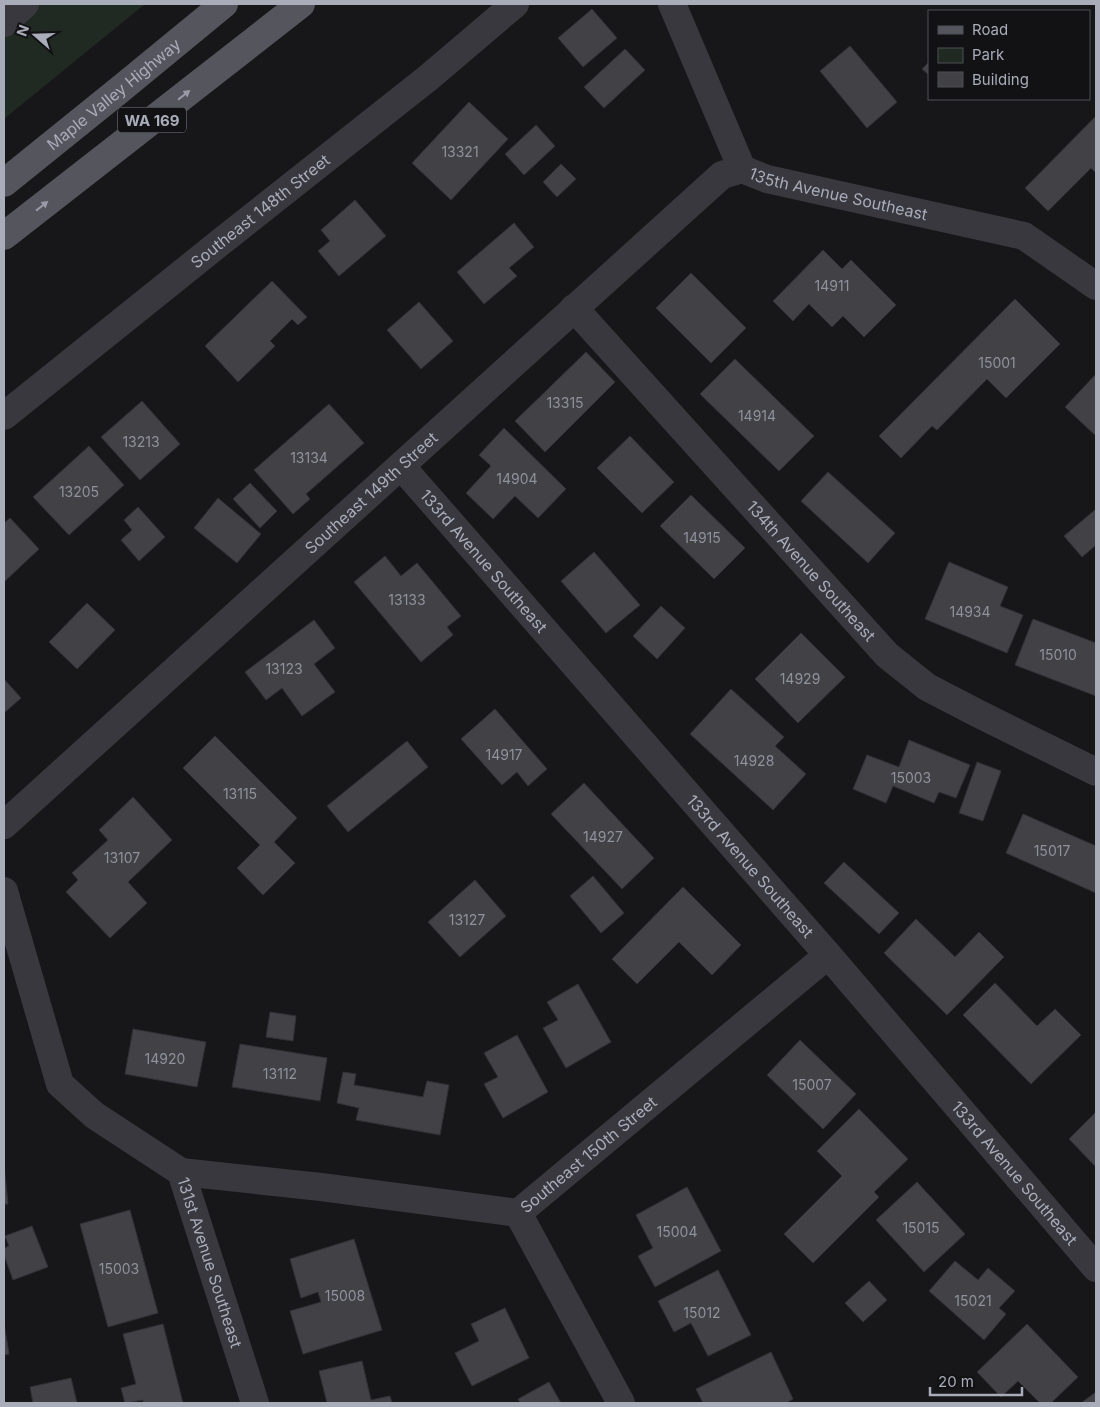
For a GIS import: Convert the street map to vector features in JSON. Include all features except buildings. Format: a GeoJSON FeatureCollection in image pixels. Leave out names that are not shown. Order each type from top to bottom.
{"type":"FeatureCollection","features":[{"type":"Feature","properties":{"kind":"main road","name":"Maple Valley Highway"},"geometry":{"type":"LineString","coordinates":[[4,183],[224,4]]}},
{"type":"Feature","properties":{"kind":"main road","name":"WA 169"},"geometry":{"type":"LineString","coordinates":[[4,236],[301,4]]}},
{"type":"Feature","properties":{"kind":"street"},"geometry":{"type":"LineString","coordinates":[[4,23],[26,4]]}},
{"type":"Feature","properties":{"kind":"street","name":"Southeast 148th Street"},"geometry":{"type":"LineString","coordinates":[[4,416],[428,78],[515,4]]}},
{"type":"Feature","properties":{"kind":"street","name":"135th Avenue Southeast"},"geometry":{"type":"LineString","coordinates":[[672,4],[742,170],[767,179],[1024,236],[1096,286]]}},
{"type":"Feature","properties":{"kind":"street","name":"Southeast 149th Street"},"geometry":{"type":"LineString","coordinates":[[4,825],[722,175],[742,170]]}},
{"type":"Feature","properties":{"kind":"street","name":"134th Avenue Southeast"},"geometry":{"type":"LineString","coordinates":[[574,308],[887,654],[927,687],[1096,772]]}},
{"type":"Feature","properties":{"kind":"street","name":"133rd Avenue Southeast"},"geometry":{"type":"LineString","coordinates":[[401,466],[828,955],[1096,1268]]}},
{"type":"Feature","properties":{"kind":"street","name":"131st Avenue Southeast"},"geometry":{"type":"LineString","coordinates":[[4,891],[60,1084],[94,1115],[181,1172],[255,1403]]}},
{"type":"Feature","properties":{"kind":"street","name":"Southeast 150th Street"},"geometry":{"type":"LineString","coordinates":[[181,1172],[321,1187],[518,1213],[828,955]]}},
{"type":"Feature","properties":{"kind":"street"},"geometry":{"type":"LineString","coordinates":[[518,1213],[620,1403]]}},
{"type":"Feature","properties":{"kind":"green space"},"geometry":{"type":"Polygon","coordinates":[[[4,4],[145,4],[4,119],[4,4]]]}}]}
